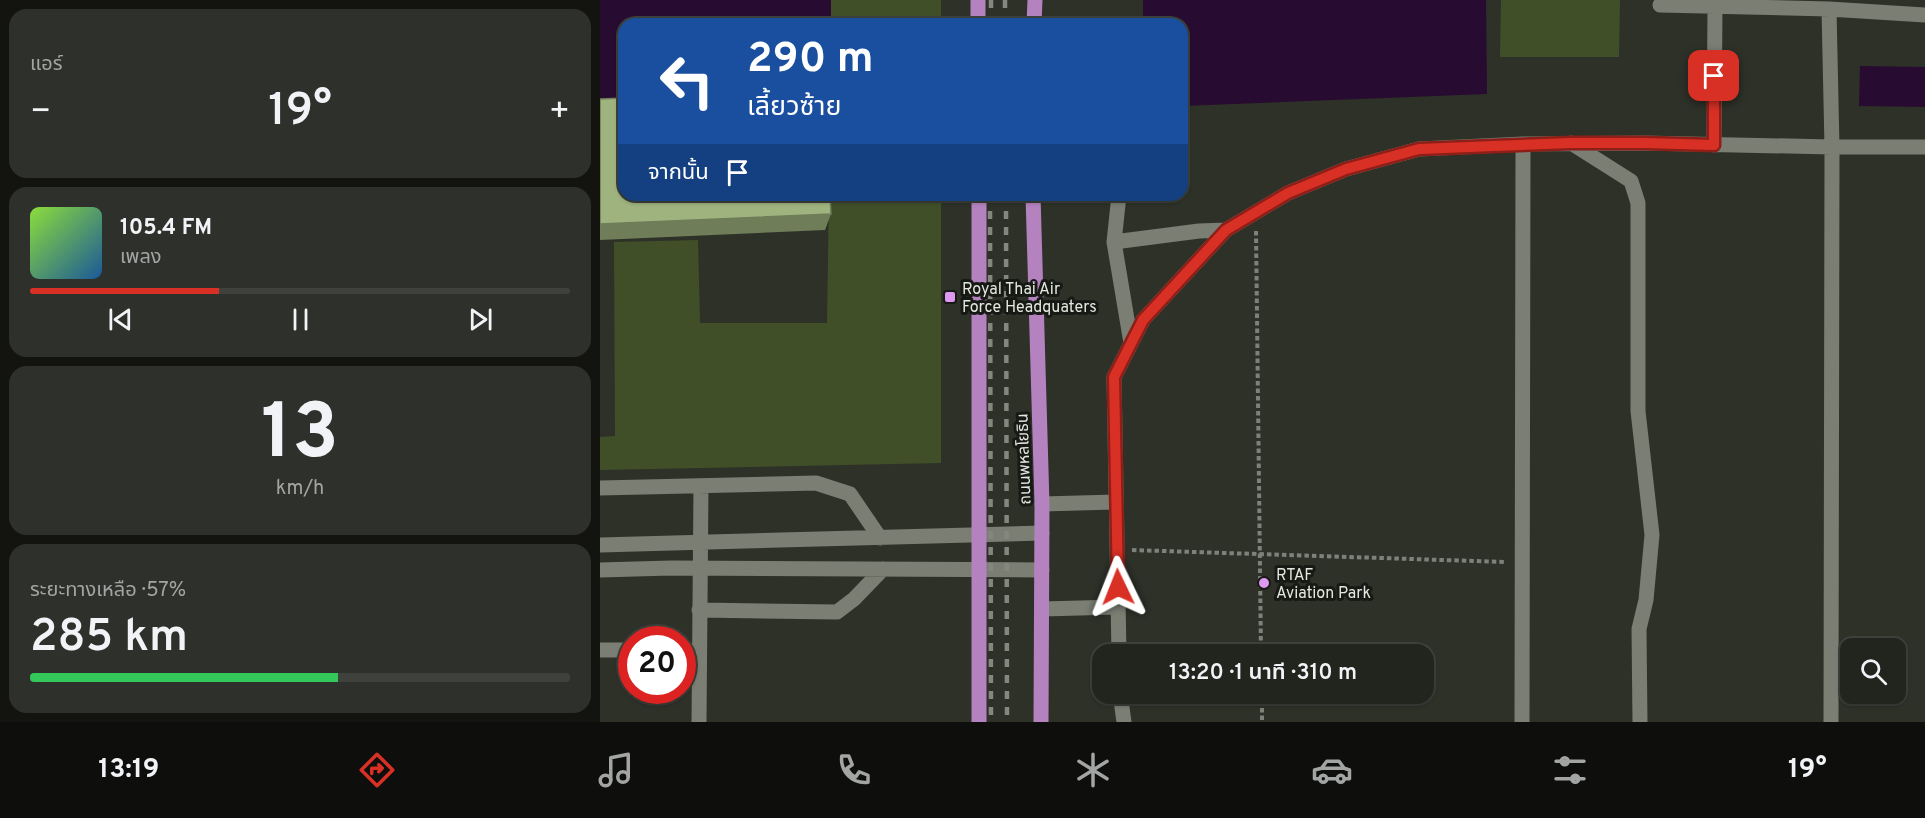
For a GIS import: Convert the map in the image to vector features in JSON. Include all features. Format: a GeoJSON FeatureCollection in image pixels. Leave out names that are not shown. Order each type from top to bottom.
{"type":"FeatureCollection","features":[{"type":"Feature","properties":{"kind":"main road"},"geometry":{"type":"LineString","coordinates":[[978,0],[978,18]]}},
{"type":"Feature","properties":{"kind":"main road"},"geometry":{"type":"LineString","coordinates":[[1035,0],[1035,18]]}},
{"type":"Feature","properties":{"kind":"main road"},"geometry":{"type":"LineString","coordinates":[[979,201],[979,722]]}},
{"type":"Feature","properties":{"kind":"main road","name":"ถนนพหลโยธิน"},"geometry":{"type":"LineString","coordinates":[[1033,201],[1042,504],[1041,722]]}},
{"type":"Feature","properties":{"kind":"lane"},"geometry":{"type":"LineString","coordinates":[[1660,5],[1829,9],[1901,7],[1925,15]]}},
{"type":"Feature","properties":{"kind":"lane"},"geometry":{"type":"LineString","coordinates":[[1714,145],[1715,7]]}},
{"type":"Feature","properties":{"kind":"lane"},"geometry":{"type":"LineString","coordinates":[[1829,9],[1832,147],[1831,722]]}},
{"type":"Feature","properties":{"kind":"lane"},"geometry":{"type":"LineString","coordinates":[[1571,143],[1631,181],[1638,203],[1638,411],[1652,535],[1646,600],[1639,629],[1640,722]]}},
{"type":"Feature","properties":{"kind":"lane"},"geometry":{"type":"LineString","coordinates":[[1119,644],[1114,377],[1143,320],[1226,230],[1255,212],[1288,193],[1346,169],[1419,149],[1571,143],[1925,147]]}},
{"type":"Feature","properties":{"kind":"lane"},"geometry":{"type":"LineString","coordinates":[[1522,722],[1523,144]]}},
{"type":"Feature","properties":{"kind":"lane"},"geometry":{"type":"LineString","coordinates":[[1118,201],[1114,242],[1131,343]]}},
{"type":"Feature","properties":{"kind":"lane"},"geometry":{"type":"LineString","coordinates":[[1114,242],[1199,231],[1226,230]]}},
{"type":"Feature","properties":{"kind":"lane"},"geometry":{"type":"LineString","coordinates":[[600,488],[816,483],[850,494],[880,538]]}},
{"type":"Feature","properties":{"kind":"lane"},"geometry":{"type":"LineString","coordinates":[[699,722],[701,486]]}},
{"type":"Feature","properties":{"kind":"lane"},"geometry":{"type":"LineString","coordinates":[[1042,504],[1115,502]]}},
{"type":"Feature","properties":{"kind":"lane"},"geometry":{"type":"LineString","coordinates":[[600,545],[1042,533]]}},
{"type":"Feature","properties":{"kind":"lane"},"geometry":{"type":"LineString","coordinates":[[600,570],[883,568],[1042,570]]}},
{"type":"Feature","properties":{"kind":"lane"},"geometry":{"type":"LineString","coordinates":[[699,610],[837,612],[854,600],[883,568]]}},
{"type":"Feature","properties":{"kind":"lane"},"geometry":{"type":"LineString","coordinates":[[1042,609],[1118,607]]}},
{"type":"Feature","properties":{"kind":"lane"},"geometry":{"type":"LineString","coordinates":[[600,650],[618,650]]}},
{"type":"Feature","properties":{"kind":"lane"},"geometry":{"type":"LineString","coordinates":[[1122,704],[1124,722]]}},
{"type":"Feature","properties":{"kind":"path"},"geometry":{"type":"LineString","coordinates":[[1255,212],[1261,644]]}},
{"type":"Feature","properties":{"kind":"path"},"geometry":{"type":"LineString","coordinates":[[1116,549],[1522,562]]}},
{"type":"Feature","properties":{"kind":"path"},"geometry":{"type":"LineString","coordinates":[[1262,704],[1262,722]]}},
{"type":"Feature","properties":{"kind":"green space"},"geometry":{"type":"Polygon","coordinates":[[[831,0],[941,0],[941,18],[831,18],[831,0]]]}},
{"type":"Feature","properties":{"kind":"green space"},"geometry":{"type":"Polygon","coordinates":[[[1501,0],[1620,0],[1619,57],[1500,57],[1501,0]]]}},
{"type":"Feature","properties":{"kind":"green space"},"geometry":{"type":"Polygon","coordinates":[[[829,201],[941,201],[941,463],[600,470],[600,437],[615,436],[614,242],[698,240],[700,323],[827,323],[829,201]]]}},
{"type":"Feature","properties":{"kind":"shaded area"},"geometry":{"type":"Polygon","coordinates":[[[600,0],[831,0],[831,18],[618,18],[618,106],[600,107],[600,0]]]}},
{"type":"Feature","properties":{"kind":"shaded area"},"geometry":{"type":"Polygon","coordinates":[[[1143,0],[1486,0],[1487,94],[1188,106],[1188,18],[1143,18],[1143,0]]]}},
{"type":"Feature","properties":{"kind":"shaded area"},"geometry":{"type":"Polygon","coordinates":[[[1860,66],[1925,67],[1925,107],[1859,106],[1860,66]]]}},
{"type":"Feature","properties":{"kind":"building"},"geometry":{"type":"Polygon","coordinates":[[[618,98],[618,201],[830,201],[831,214],[600,224],[600,99],[618,98]]]}},
{"type":"Feature","properties":{"kind":"railway"},"geometry":{"type":"LineString","coordinates":[[991,0],[991,18]]}},
{"type":"Feature","properties":{"kind":"railway"},"geometry":{"type":"LineString","coordinates":[[1005,0],[1005,18]]}},
{"type":"Feature","properties":{"kind":"railway"},"geometry":{"type":"LineString","coordinates":[[990,201],[991,722]]}},
{"type":"Feature","properties":{"kind":"railway"},"geometry":{"type":"LineString","coordinates":[[1006,201],[1007,722]]}},
{"type":"Feature","properties":{"kind":"place","name":"Royal Thai Air Force Headquaters"},"geometry":{"type":"Point","coordinates":[950,297]}},
{"type":"Feature","properties":{"kind":"place","name":"RTAF Aviation Park"},"geometry":{"type":"Point","coordinates":[1264,583]}},
{"type":"Feature","properties":{"kind":"route"},"geometry":{"type":"LineString","coordinates":[[1118,587],[1114,377],[1143,320],[1226,230],[1288,193],[1346,169],[1419,149],[1571,143],[1714,145],[1714,76]]}}]}
